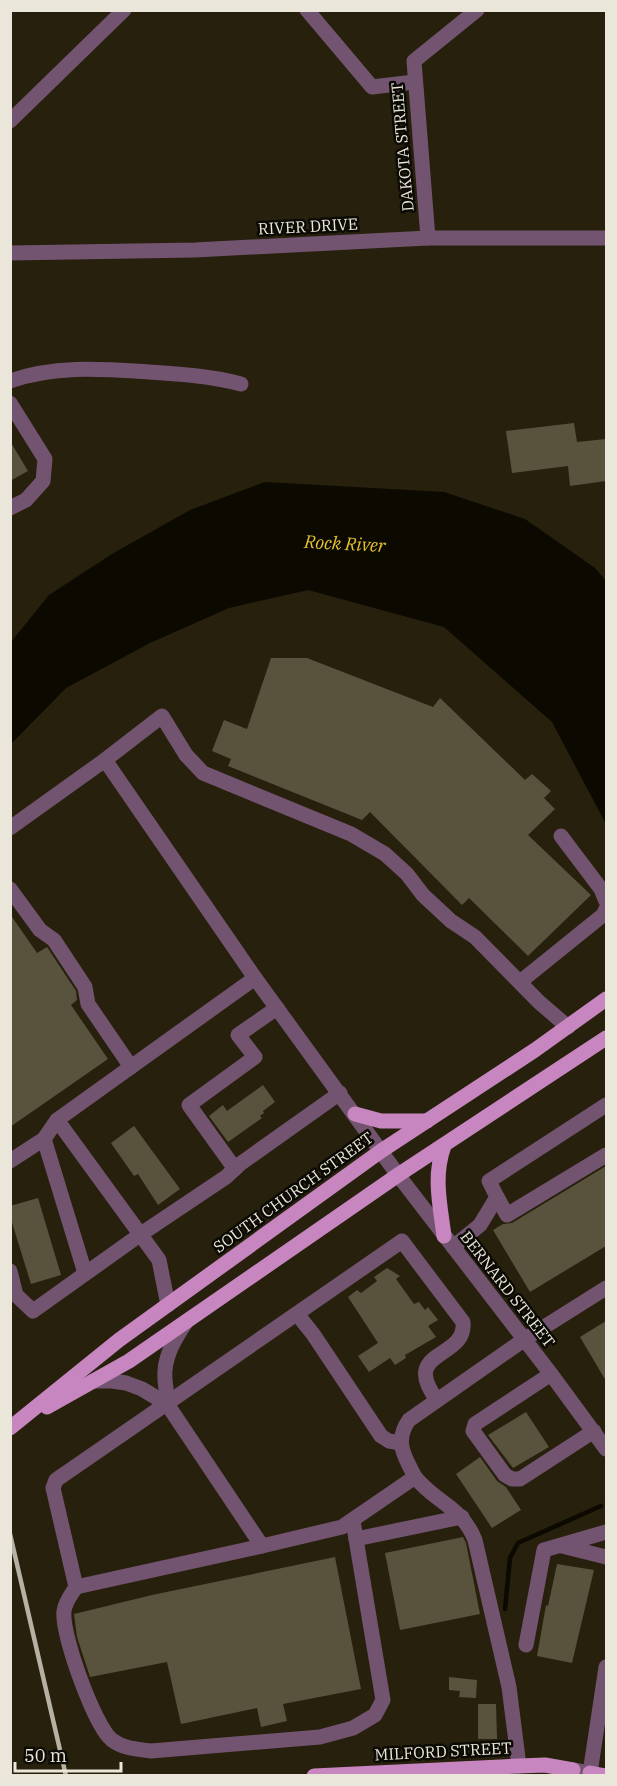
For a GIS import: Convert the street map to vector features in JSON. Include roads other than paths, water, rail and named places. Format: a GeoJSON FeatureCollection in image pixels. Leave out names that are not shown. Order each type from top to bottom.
{"type":"FeatureCollection","features":[{"type":"Feature","properties":{"kind":"main road","name":"SOUTH CHURCH STREET"},"geometry":{"type":"LineString","coordinates":[[10,1428],[119,1340],[381,1151],[568,1027],[606,999]]}},
{"type":"Feature","properties":{"kind":"main road","name":"SOUTH CHURCH STREET"},"geometry":{"type":"LineString","coordinates":[[10,1428],[129,1361],[398,1175],[606,1038]]}},
{"type":"Feature","properties":{"kind":"main road"},"geometry":{"type":"LineString","coordinates":[[355,1114],[381,1121],[427,1121]]}},
{"type":"Feature","properties":{"kind":"main road"},"geometry":{"type":"LineString","coordinates":[[444,1146],[438,1162],[437,1187],[449,1242]]}},
{"type":"Feature","properties":{"kind":"main road","name":"MILFORD STREET"},"geometry":{"type":"LineString","coordinates":[[314,1776],[545,1765],[572,1773]]}},
{"type":"Feature","properties":{"kind":"main road"},"geometry":{"type":"LineString","coordinates":[[590,1773],[606,1776]]}},
{"type":"Feature","properties":{"kind":"street"},"geometry":{"type":"LineString","coordinates":[[10,120],[124,10]]}},
{"type":"Feature","properties":{"kind":"street"},"geometry":{"type":"LineString","coordinates":[[307,10],[372,87],[414,82]]}},
{"type":"Feature","properties":{"kind":"street","name":"DAKOTA STREET"},"geometry":{"type":"LineString","coordinates":[[428,238],[414,61],[477,10]]}},
{"type":"Feature","properties":{"kind":"street","name":"RIVER DRIVE"},"geometry":{"type":"LineString","coordinates":[[10,253],[195,250],[428,238],[606,238]]}},
{"type":"Feature","properties":{"kind":"street"},"geometry":{"type":"LineString","coordinates":[[10,381],[30,374],[69,369],[92,369],[213,377],[241,384]]}},
{"type":"Feature","properties":{"kind":"street"},"geometry":{"type":"LineString","coordinates":[[10,403],[45,459],[44,481],[26,500],[10,508]]}},
{"type":"Feature","properties":{"kind":"street"},"geometry":{"type":"LineString","coordinates":[[10,828],[162,716],[186,756],[203,773],[351,834],[385,854],[407,874],[423,895],[451,921],[475,937],[539,1002],[568,1027]]}},
{"type":"Feature","properties":{"kind":"street","name":"BERNARD STREET"},"geometry":{"type":"LineString","coordinates":[[105,760],[255,978],[398,1175],[525,1339],[606,1449]]}},
{"type":"Feature","properties":{"kind":"street"},"geometry":{"type":"LineString","coordinates":[[561,836],[601,889],[606,901]]}},
{"type":"Feature","properties":{"kind":"street"},"geometry":{"type":"LineString","coordinates":[[10,889],[40,930],[54,940],[85,987],[88,1004],[131,1066]]}},
{"type":"Feature","properties":{"kind":"street"},"geometry":{"type":"LineString","coordinates":[[520,982],[603,915],[606,909]]}},
{"type":"Feature","properties":{"kind":"street"},"geometry":{"type":"LineString","coordinates":[[10,1161],[44,1139],[57,1120],[255,978]]}},
{"type":"Feature","properties":{"kind":"street"},"geometry":{"type":"LineString","coordinates":[[235,1169],[189,1105],[255,1057],[238,1035],[277,1008]]}},
{"type":"Feature","properties":{"kind":"street"},"geometry":{"type":"LineString","coordinates":[[10,1271],[16,1295],[33,1311],[226,1177],[340,1093]]}},
{"type":"Feature","properties":{"kind":"street"},"geometry":{"type":"LineString","coordinates":[[606,1105],[489,1181],[507,1215],[606,1155]]}},
{"type":"Feature","properties":{"kind":"street"},"geometry":{"type":"LineString","coordinates":[[57,1120],[159,1260],[168,1305]]}},
{"type":"Feature","properties":{"kind":"street"},"geometry":{"type":"LineString","coordinates":[[44,1139],[85,1274]]}},
{"type":"Feature","properties":{"kind":"street"},"geometry":{"type":"LineString","coordinates":[[449,1242],[480,1226],[497,1197]]}},
{"type":"Feature","properties":{"kind":"street"},"geometry":{"type":"LineString","coordinates":[[76,1587],[54,1488],[56,1480],[402,1241],[463,1322],[464,1331],[460,1338],[429,1362],[425,1371],[424,1380],[437,1400]]}},
{"type":"Feature","properties":{"kind":"street"},"geometry":{"type":"LineString","coordinates":[[519,1766],[509,1687],[475,1540],[471,1529],[462,1517],[423,1487],[415,1477],[403,1454],[402,1430],[409,1420],[437,1400],[525,1339],[606,1288]]}},
{"type":"Feature","properties":{"kind":"street"},"geometry":{"type":"LineString","coordinates":[[297,1314],[313,1334],[381,1436],[389,1442],[401,1443]]}},
{"type":"Feature","properties":{"kind":"street"},"geometry":{"type":"LineString","coordinates":[[167,1404],[165,1379],[168,1356],[171,1345],[186,1322]]}},
{"type":"Feature","properties":{"kind":"street"},"geometry":{"type":"LineString","coordinates":[[551,1374],[475,1424],[473,1431],[505,1475],[512,1479],[520,1479],[594,1431]]}},
{"type":"Feature","properties":{"kind":"street"},"geometry":{"type":"LineString","coordinates":[[93,1382],[126,1383],[167,1404],[262,1546]]}},
{"type":"Feature","properties":{"kind":"street"},"geometry":{"type":"LineString","coordinates":[[353,1521],[383,1700],[375,1714],[353,1728],[320,1737],[151,1751],[124,1748],[109,1738],[84,1689],[66,1631],[63,1612],[66,1601],[76,1587],[333,1530],[353,1521],[415,1477]]}},
{"type":"Feature","properties":{"kind":"street"},"geometry":{"type":"LineString","coordinates":[[356,1539],[462,1517]]}},
{"type":"Feature","properties":{"kind":"street"},"geometry":{"type":"LineString","coordinates":[[526,1645],[544,1550],[606,1532]]}},
{"type":"Feature","properties":{"kind":"street"},"geometry":{"type":"LineString","coordinates":[[559,1546],[606,1557]]}},
{"type":"Feature","properties":{"kind":"street"},"geometry":{"type":"LineString","coordinates":[[572,1773],[590,1773],[606,1667]]}},
{"type":"Feature","properties":{"kind":"water","name":"Rock River"},"geometry":{"type":"Polygon","coordinates":[[[265,482],[444,492],[525,519],[595,568],[606,581],[606,824],[552,722],[444,627],[308,590],[229,608],[150,643],[66,688],[11,744],[11,642],[49,595],[112,554],[190,510],[265,482]]]}},
{"type":"Feature","properties":{"kind":"waterway"},"geometry":{"type":"LineString","coordinates":[[505,1609],[510,1558],[518,1543],[601,1506]]}},
{"type":"Feature","properties":{"kind":"railway"},"geometry":{"type":"LineString","coordinates":[[10,1534],[66,1776]]}}]}
